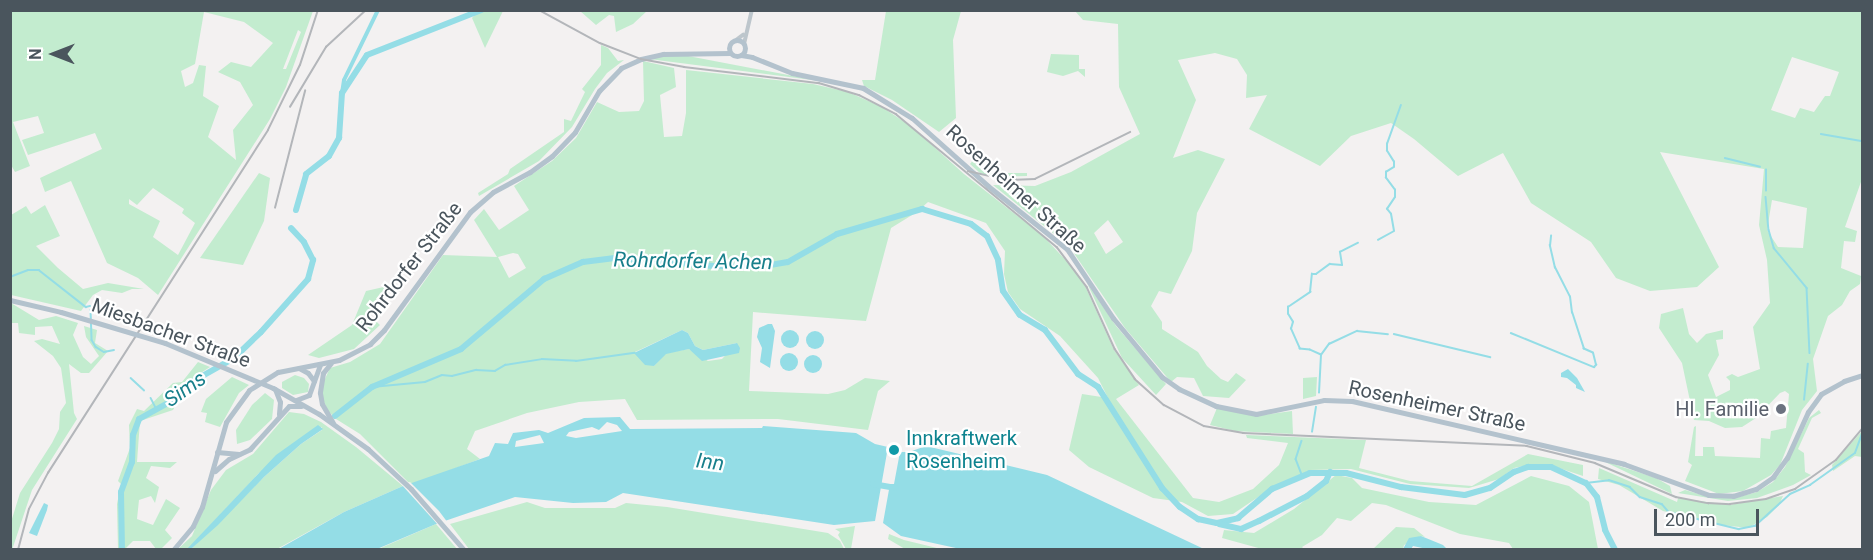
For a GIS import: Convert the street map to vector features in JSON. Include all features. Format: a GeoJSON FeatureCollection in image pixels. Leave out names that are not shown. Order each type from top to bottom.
{"type":"FeatureCollection","features":[{"type":"Feature","properties":{"kind":"main road"},"geometry":{"type":"LineString","coordinates":[[729,50],[736,40],[744,47],[741,55]]}},
{"type":"Feature","properties":{"kind":"main road","name":"Rosenheimer Straße"},"geometry":{"type":"LineString","coordinates":[[744,47],[752,57]]}},
{"type":"Feature","properties":{"kind":"main road","name":"Rosenheimer Straße"},"geometry":{"type":"LineString","coordinates":[[729,50],[735,57],[741,55],[752,57],[792,73],[863,88],[912,118],[988,186],[1067,249],[1113,318],[1169,383],[1216,406],[1256,414],[1324,400],[1352,401],[1624,464],[1700,492],[1733,496],[1756,489],[1773,477],[1787,458],[1808,412],[1821,394],[1844,381],[1863,375]]}},
{"type":"Feature","properties":{"kind":"main road","name":"Rohrdorfer Straße"},"geometry":{"type":"LineString","coordinates":[[173,549],[193,526],[213,473],[217,452],[231,413],[249,390],[270,375],[298,367],[332,362],[354,354],[377,338],[470,212],[493,192],[530,172],[552,156],[575,132],[599,92],[615,73],[631,63],[653,55],[729,50]]}},
{"type":"Feature","properties":{"kind":"main road","name":"Miesbacher Straße"},"geometry":{"type":"LineString","coordinates":[[10,300],[61,312],[201,356],[296,400],[334,424],[401,478],[464,549]]}},
{"type":"Feature","properties":{"kind":"main road"},"geometry":{"type":"LineString","coordinates":[[323,373],[332,362]]}},
{"type":"Feature","properties":{"kind":"main road"},"geometry":{"type":"LineString","coordinates":[[321,364],[323,373],[320,398],[334,424]]}},
{"type":"Feature","properties":{"kind":"main road"},"geometry":{"type":"LineString","coordinates":[[296,400],[309,394],[321,364]]}},
{"type":"Feature","properties":{"kind":"main road"},"geometry":{"type":"LineString","coordinates":[[298,367],[308,373],[314,382]]}},
{"type":"Feature","properties":{"kind":"main road"},"geometry":{"type":"LineString","coordinates":[[274,389],[280,408],[277,419]]}},
{"type":"Feature","properties":{"kind":"main road"},"geometry":{"type":"LineString","coordinates":[[213,473],[229,459],[256,444],[277,419],[294,404],[319,414]]}},
{"type":"Feature","properties":{"kind":"main road"},"geometry":{"type":"LineString","coordinates":[[217,452],[241,454]]}},
{"type":"Feature","properties":{"kind":"main road"},"geometry":{"type":"LineString","coordinates":[[217,452],[229,459]]}},
{"type":"Feature","properties":{"kind":"street"},"geometry":{"type":"LineString","coordinates":[[744,47],[744,34],[752,10]]}},
{"type":"Feature","properties":{"kind":"street"},"geometry":{"type":"LineString","coordinates":[[736,40],[744,34]]}},
{"type":"Feature","properties":{"kind":"green space"},"geometry":{"type":"Polygon","coordinates":[[[10,11],[313,11],[286,87],[270,119],[158,295],[138,278],[107,263],[71,181],[45,192],[40,178],[102,149],[95,133],[28,155],[22,140],[44,133],[38,116],[13,122],[30,166],[15,172],[11,165],[10,11]],[[204,12],[195,64],[181,71],[185,87],[193,83],[199,65],[206,66],[203,96],[219,106],[208,137],[236,160],[233,130],[253,105],[240,82],[218,72],[231,62],[251,67],[273,43],[244,22],[204,12]],[[298,30],[283,69],[286,69],[301,32],[298,30]],[[153,188],[137,205],[129,199],[129,204],[160,221],[153,237],[178,255],[195,223],[182,213],[184,209],[153,188]]]}},
{"type":"Feature","properties":{"kind":"green space"},"geometry":{"type":"Polygon","coordinates":[[[478,11],[503,11],[485,48],[472,18],[478,11]]]}},
{"type":"Feature","properties":{"kind":"green space"},"geometry":{"type":"Polygon","coordinates":[[[580,11],[647,11],[633,24],[616,32],[614,16],[609,15],[596,25],[580,11]]]}},
{"type":"Feature","properties":{"kind":"green space"},"geometry":{"type":"Polygon","coordinates":[[[886,11],[961,11],[953,40],[956,118],[939,132],[892,100],[864,86],[862,80],[875,80],[886,11]]]}},
{"type":"Feature","properties":{"kind":"green space"},"geometry":{"type":"Polygon","coordinates":[[[1075,11],[1862,11],[1862,179],[1845,227],[1857,231],[1855,242],[1844,241],[1841,268],[1861,276],[1860,284],[1850,291],[1842,305],[1828,316],[1813,359],[1817,391],[1802,410],[1780,465],[1771,475],[1743,491],[1719,494],[1685,481],[1692,465],[1688,462],[1694,427],[1696,426],[1695,456],[1703,456],[1703,447],[1714,447],[1715,456],[1760,458],[1761,438],[1770,439],[1771,431],[1786,428],[1789,394],[1785,391],[1780,393],[1756,418],[1742,427],[1725,428],[1709,421],[1694,420],[1682,363],[1659,328],[1661,314],[1683,308],[1689,334],[1697,343],[1706,334],[1723,330],[1723,339],[1716,340],[1719,355],[1708,375],[1716,397],[1730,390],[1730,381],[1726,377],[1732,374],[1738,377],[1760,369],[1753,327],[1770,303],[1767,260],[1759,225],[1764,169],[1660,152],[1719,267],[1697,287],[1650,291],[1616,278],[1591,242],[1531,203],[1503,153],[1458,176],[1391,123],[1351,136],[1320,166],[1249,129],[1267,95],[1246,98],[1247,75],[1237,59],[1215,53],[1178,60],[1196,100],[1173,158],[1198,150],[1225,159],[1197,213],[1192,251],[1171,294],[1159,291],[1151,306],[1162,322],[1162,329],[1198,352],[1207,366],[1221,379],[1228,382],[1236,373],[1246,380],[1229,398],[1203,396],[1194,378],[1177,377],[1171,382],[1125,328],[1069,246],[993,185],[1035,186],[1071,172],[1140,134],[1119,87],[1118,24],[1083,20],[1075,11]],[[1792,57],[1771,110],[1795,118],[1800,108],[1814,112],[1825,96],[1830,96],[1839,72],[1792,57]],[[1772,200],[1767,230],[1778,247],[1803,248],[1807,208],[1772,200]],[[1108,220],[1094,233],[1106,254],[1123,242],[1108,220]]]}},
{"type":"Feature","properties":{"kind":"green space"},"geometry":{"type":"Polygon","coordinates":[[[601,45],[608,48],[618,61],[624,60],[607,73],[572,127],[539,161],[479,196],[478,193],[508,174],[510,169],[564,132],[564,119],[571,121],[585,92],[582,89],[601,65],[601,45]]]}},
{"type":"Feature","properties":{"kind":"green space"},"geometry":{"type":"Polygon","coordinates":[[[1051,54],[1079,55],[1079,69],[1085,69],[1085,77],[1078,71],[1063,76],[1047,72],[1051,54]]]}},
{"type":"Feature","properties":{"kind":"green space"},"geometry":{"type":"Polygon","coordinates":[[[661,56],[688,56],[820,81],[649,59],[661,56]]]}},
{"type":"Feature","properties":{"kind":"green space"},"geometry":{"type":"Polygon","coordinates":[[[643,61],[674,68],[676,87],[660,95],[664,137],[682,136],[686,113],[686,70],[813,84],[848,92],[882,107],[912,127],[964,174],[1043,236],[1075,270],[1086,288],[1114,350],[1139,385],[1116,399],[1193,498],[1219,502],[1253,489],[1279,465],[1288,443],[1247,438],[1246,435],[1366,440],[1359,468],[1410,481],[1472,486],[1528,454],[1583,465],[1583,476],[1547,464],[1529,465],[1514,468],[1499,479],[1469,488],[1410,484],[1351,469],[1310,470],[1270,489],[1233,514],[1208,516],[1182,502],[1153,498],[1089,467],[1069,450],[1082,394],[1108,398],[1098,378],[1060,336],[1020,309],[1008,292],[1004,274],[1005,251],[986,223],[928,202],[917,212],[891,228],[866,321],[753,312],[749,391],[828,394],[845,390],[865,378],[890,381],[878,391],[868,430],[778,419],[637,420],[625,399],[579,402],[527,413],[475,431],[467,449],[480,459],[411,485],[360,434],[336,419],[328,411],[321,395],[330,368],[350,362],[380,344],[443,255],[497,257],[474,220],[484,209],[499,230],[529,210],[514,186],[552,161],[576,138],[597,102],[619,112],[639,111],[644,101],[643,61]],[[518,254],[498,257],[509,278],[526,268],[518,254]],[[682,330],[635,352],[654,366],[666,353],[689,349],[708,361],[722,359],[737,343],[703,350],[695,346],[688,333],[682,330]]]}},
{"type":"Feature","properties":{"kind":"green space"},"geometry":{"type":"Polygon","coordinates":[[[974,159],[982,169],[990,173],[1027,173],[1027,176],[993,177],[980,173],[970,164],[974,159]]]}},
{"type":"Feature","properties":{"kind":"green space"},"geometry":{"type":"Polygon","coordinates":[[[259,173],[270,178],[264,221],[243,265],[200,258],[259,173]]]}},
{"type":"Feature","properties":{"kind":"green space"},"geometry":{"type":"Polygon","coordinates":[[[45,205],[60,236],[36,246],[58,268],[83,289],[108,283],[144,289],[132,289],[122,293],[102,290],[93,295],[81,311],[11,295],[11,215],[26,206],[31,214],[45,205]]]}},
{"type":"Feature","properties":{"kind":"green space"},"geometry":{"type":"Polygon","coordinates":[[[1087,283],[1116,326],[1166,384],[1156,395],[1122,358],[1087,283]]]}},
{"type":"Feature","properties":{"kind":"green space"},"geometry":{"type":"Polygon","coordinates":[[[397,284],[378,297],[368,314],[380,325],[354,349],[319,358],[308,355],[352,325],[366,291],[397,284]]]}},
{"type":"Feature","properties":{"kind":"green space"},"geometry":{"type":"Polygon","coordinates":[[[11,303],[39,320],[56,316],[78,323],[73,335],[83,357],[91,364],[99,356],[86,337],[84,326],[97,330],[95,343],[108,351],[89,373],[81,373],[69,364],[74,413],[77,419],[32,490],[12,550],[11,522],[20,493],[52,443],[59,429],[60,412],[66,403],[61,368],[53,356],[34,341],[42,339],[60,344],[52,326],[35,327],[35,335],[19,333],[18,323],[11,323],[11,303]]]}},
{"type":"Feature","properties":{"kind":"green space"},"geometry":{"type":"Polygon","coordinates":[[[198,362],[210,367],[190,380],[173,410],[140,421],[137,462],[177,462],[170,468],[151,466],[146,478],[159,487],[155,503],[151,496],[139,500],[137,519],[153,525],[166,499],[180,508],[165,530],[172,538],[161,549],[156,549],[150,541],[133,541],[125,549],[118,549],[117,504],[121,484],[118,481],[130,448],[129,425],[137,409],[144,411],[173,383],[182,382],[198,362]]]}},
{"type":"Feature","properties":{"kind":"green space"},"geometry":{"type":"Polygon","coordinates":[[[295,375],[304,378],[309,384],[308,392],[293,395],[282,388],[282,382],[295,375]]]}},
{"type":"Feature","properties":{"kind":"green space"},"geometry":{"type":"Polygon","coordinates":[[[232,377],[249,385],[239,393],[220,427],[205,422],[207,413],[201,412],[206,399],[232,377]]]}},
{"type":"Feature","properties":{"kind":"green space"},"geometry":{"type":"Polygon","coordinates":[[[1317,377],[1316,396],[1303,399],[1303,378],[1317,377]]]}},
{"type":"Feature","properties":{"kind":"green space"},"geometry":{"type":"Polygon","coordinates":[[[265,393],[274,400],[272,419],[250,440],[237,444],[236,430],[252,405],[265,393]]]}},
{"type":"Feature","properties":{"kind":"green space"},"geometry":{"type":"Polygon","coordinates":[[[1217,408],[1254,416],[1292,411],[1293,434],[1235,431],[1210,425],[1217,408]]]}},
{"type":"Feature","properties":{"kind":"green space"},"geometry":{"type":"Polygon","coordinates":[[[1819,410],[1821,413],[1812,418],[1798,449],[1804,453],[1805,472],[1811,475],[1793,485],[1757,498],[1728,501],[1678,493],[1685,490],[1713,498],[1735,498],[1757,492],[1773,482],[1785,467],[1809,418],[1819,410]]]}},
{"type":"Feature","properties":{"kind":"green space"},"geometry":{"type":"Polygon","coordinates":[[[289,412],[304,414],[321,422],[356,447],[403,486],[344,512],[277,549],[191,549],[264,477],[301,444],[322,430],[322,427],[259,473],[188,549],[177,550],[192,536],[211,490],[226,470],[253,454],[289,412]]]}},
{"type":"Feature","properties":{"kind":"green space"},"geometry":{"type":"Polygon","coordinates":[[[1862,431],[1862,457],[1855,456],[1833,471],[1832,465],[1862,431]]]}},
{"type":"Feature","properties":{"kind":"green space"},"geometry":{"type":"Polygon","coordinates":[[[1601,460],[1656,478],[1670,486],[1672,494],[1601,460]]]}},
{"type":"Feature","properties":{"kind":"green space"},"geometry":{"type":"Polygon","coordinates":[[[1599,468],[1677,502],[1678,498],[1729,505],[1783,496],[1779,505],[1767,517],[1748,528],[1714,524],[1663,511],[1619,485],[1598,479],[1599,468]]]}},
{"type":"Feature","properties":{"kind":"green space"},"geometry":{"type":"Polygon","coordinates":[[[1336,475],[1352,478],[1362,488],[1429,502],[1476,505],[1531,476],[1569,486],[1589,502],[1598,549],[1513,549],[1509,543],[1460,534],[1386,505],[1372,503],[1351,521],[1337,518],[1322,535],[1302,547],[1304,549],[1262,549],[1222,538],[1224,530],[1254,533],[1294,509],[1336,475]]]}},
{"type":"Feature","properties":{"kind":"green space"},"geometry":{"type":"Polygon","coordinates":[[[527,502],[545,508],[615,508],[626,503],[667,507],[828,533],[840,541],[844,549],[469,549],[450,524],[527,502]]]}},
{"type":"Feature","properties":{"kind":"green space"},"geometry":{"type":"Polygon","coordinates":[[[436,524],[457,549],[377,550],[383,547],[436,524]]]}},
{"type":"Feature","properties":{"kind":"green space"},"geometry":{"type":"Polygon","coordinates":[[[855,526],[851,549],[846,549],[838,535],[840,532],[835,529],[855,526]]]}},
{"type":"Feature","properties":{"kind":"green space"},"geometry":{"type":"Polygon","coordinates":[[[1396,527],[1414,528],[1425,537],[1421,536],[1404,545],[1403,549],[1372,550],[1396,527]]]}},
{"type":"Feature","properties":{"kind":"green space"},"geometry":{"type":"Polygon","coordinates":[[[889,534],[941,549],[905,549],[888,539],[889,534]]]}},
{"type":"Feature","properties":{"kind":"water"},"geometry":{"type":"Polygon","coordinates":[[[1019,191],[1031,203],[1031,209],[1015,197],[1015,192],[1019,191]]]}},
{"type":"Feature","properties":{"kind":"water"},"geometry":{"type":"Polygon","coordinates":[[[772,324],[775,331],[770,368],[760,362],[762,348],[757,337],[759,328],[772,324]]]}},
{"type":"Feature","properties":{"kind":"water"},"geometry":{"type":"Polygon","coordinates":[[[682,330],[688,333],[695,346],[703,350],[737,343],[740,348],[739,353],[702,361],[689,349],[666,354],[654,366],[645,365],[634,353],[682,330]]]}},
{"type":"Feature","properties":{"kind":"water"},"geometry":{"type":"Polygon","coordinates":[[[786,330],[794,330],[799,335],[797,346],[786,348],[781,343],[781,335],[786,330]]]}},
{"type":"Feature","properties":{"kind":"water"},"geometry":{"type":"Polygon","coordinates":[[[815,331],[822,333],[824,340],[822,347],[815,349],[808,347],[806,340],[808,333],[815,331]]]}},
{"type":"Feature","properties":{"kind":"water"},"geometry":{"type":"Polygon","coordinates":[[[789,353],[796,355],[798,362],[796,369],[789,371],[782,369],[780,362],[782,355],[789,353]]]}},
{"type":"Feature","properties":{"kind":"water"},"geometry":{"type":"Polygon","coordinates":[[[813,355],[820,357],[822,364],[820,371],[813,373],[806,371],[804,364],[806,357],[813,355]]]}},
{"type":"Feature","properties":{"kind":"water"},"geometry":{"type":"Polygon","coordinates":[[[1568,369],[1577,378],[1585,392],[1576,388],[1576,385],[1567,378],[1561,377],[1561,373],[1568,369]]]}},
{"type":"Feature","properties":{"kind":"water"},"geometry":{"type":"Polygon","coordinates":[[[620,417],[630,429],[762,428],[763,426],[856,433],[875,444],[888,447],[875,521],[834,525],[623,493],[606,502],[573,503],[515,497],[436,524],[377,549],[277,550],[344,512],[403,486],[489,456],[495,443],[508,444],[513,433],[539,430],[548,433],[584,418],[620,417]],[[607,422],[599,430],[592,427],[569,432],[566,436],[576,438],[622,431],[617,425],[607,422]],[[540,435],[516,441],[515,447],[544,443],[540,435]]]}},
{"type":"Feature","properties":{"kind":"water"},"geometry":{"type":"Polygon","coordinates":[[[318,425],[323,429],[301,444],[264,477],[218,525],[191,549],[187,549],[276,455],[318,425]]]}},
{"type":"Feature","properties":{"kind":"water"},"geometry":{"type":"Polygon","coordinates":[[[926,446],[1047,475],[1204,549],[965,550],[901,536],[883,523],[890,484],[894,484],[900,452],[909,452],[926,446]]]}},
{"type":"Feature","properties":{"kind":"water"},"geometry":{"type":"Polygon","coordinates":[[[44,503],[48,505],[47,510],[37,536],[29,533],[44,503]]]}},
{"type":"Feature","properties":{"kind":"water"},"geometry":{"type":"Polygon","coordinates":[[[1421,536],[1447,549],[1413,546],[1411,549],[1403,549],[1409,538],[1421,536]]]}},
{"type":"Feature","properties":{"kind":"pier"},"geometry":{"type":"Polygon","coordinates":[[[410,482],[448,523],[439,526],[401,484],[410,482]]]}},
{"type":"Feature","properties":{"kind":"waterway","name":"Sims"},"geometry":{"type":"LineString","coordinates":[[342,93],[344,80],[378,10]]}},
{"type":"Feature","properties":{"kind":"waterway","name":"Sims"},"geometry":{"type":"LineString","coordinates":[[296,210],[306,174],[329,156],[339,138],[342,93],[367,55],[481,10]]}},
{"type":"Feature","properties":{"kind":"waterway"},"geometry":{"type":"LineString","coordinates":[[1378,240],[1394,231],[1391,214],[1387,209],[1395,197],[1395,190],[1386,178],[1386,172],[1394,167],[1394,162],[1387,151],[1387,144],[1401,105]]}},
{"type":"Feature","properties":{"kind":"waterway"},"geometry":{"type":"LineString","coordinates":[[1821,134],[1862,141]]}},
{"type":"Feature","properties":{"kind":"waterway"},"geometry":{"type":"LineString","coordinates":[[1725,158],[1760,167]]}},
{"type":"Feature","properties":{"kind":"waterway"},"geometry":{"type":"LineString","coordinates":[[1766,170],[1766,191]]}},
{"type":"Feature","properties":{"kind":"waterway"},"geometry":{"type":"LineString","coordinates":[[1766,197],[1769,230],[1774,248],[1807,288],[1810,353]]}},
{"type":"Feature","properties":{"kind":"waterway","name":"Rohrdorfer Achen"},"geometry":{"type":"LineString","coordinates":[[335,416],[372,387],[461,349],[544,279],[583,262],[615,258],[714,266],[759,267],[788,262],[837,234],[922,209],[971,224],[987,236],[998,260],[1003,291],[1020,315],[1045,330],[1078,374],[1098,387],[1162,488],[1180,507],[1198,519],[1217,523],[1238,518],[1272,489],[1310,473],[1346,473],[1401,487],[1465,495],[1490,488],[1514,472],[1528,467],[1551,467],[1586,483],[1597,497],[1605,530],[1615,550]]}},
{"type":"Feature","properties":{"kind":"waterway","name":"Sims"},"geometry":{"type":"LineString","coordinates":[[122,550],[121,492],[132,462],[133,435],[139,419],[173,400],[183,387],[234,358],[261,332],[308,279],[313,260],[304,242],[291,228]]}},
{"type":"Feature","properties":{"kind":"waterway"},"geometry":{"type":"LineString","coordinates":[[1511,333],[1594,367],[1596,365],[1593,353],[1584,349],[1572,313],[1570,297],[1555,268],[1550,246],[1551,236]]}},
{"type":"Feature","properties":{"kind":"waterway"},"geometry":{"type":"LineString","coordinates":[[1321,355],[1300,349],[1291,329],[1293,322],[1288,314],[1288,307],[1310,292],[1312,274],[1316,274],[1330,264],[1342,265],[1340,252],[1358,243]]}},
{"type":"Feature","properties":{"kind":"waterway"},"geometry":{"type":"LineString","coordinates":[[10,277],[28,270],[39,270],[86,307],[90,306]]}},
{"type":"Feature","properties":{"kind":"waterway"},"geometry":{"type":"LineString","coordinates":[[91,310],[92,340],[96,347],[104,352],[114,350]]}},
{"type":"Feature","properties":{"kind":"waterway"},"geometry":{"type":"LineString","coordinates":[[1319,393],[1321,355],[1329,344],[1357,331],[1388,334]]}},
{"type":"Feature","properties":{"kind":"waterway"},"geometry":{"type":"LineString","coordinates":[[1394,334],[1490,357]]}},
{"type":"Feature","properties":{"kind":"waterway"},"geometry":{"type":"LineString","coordinates":[[372,387],[425,382],[442,375],[452,376],[476,370],[495,371],[505,365],[542,359],[576,361],[634,353]]}},
{"type":"Feature","properties":{"kind":"waterway"},"geometry":{"type":"LineString","coordinates":[[1804,400],[1808,364]]}},
{"type":"Feature","properties":{"kind":"waterway"},"geometry":{"type":"LineString","coordinates":[[131,378],[144,390]]}},
{"type":"Feature","properties":{"kind":"waterway"},"geometry":{"type":"LineString","coordinates":[[151,398],[157,410]]}},
{"type":"Feature","properties":{"kind":"waterway"},"geometry":{"type":"LineString","coordinates":[[1312,432],[1316,407]]}},
{"type":"Feature","properties":{"kind":"waterway"},"geometry":{"type":"LineString","coordinates":[[1586,483],[1609,480],[1630,487],[1640,497],[1662,504],[1669,512],[1739,529],[1755,526],[1790,494],[1810,485],[1855,453],[1862,434]]}},
{"type":"Feature","properties":{"kind":"waterway"},"geometry":{"type":"LineString","coordinates":[[1302,441],[1296,459],[1302,475]]}},
{"type":"Feature","properties":{"kind":"waterway","name":"Rohrdorfer Achen"},"geometry":{"type":"LineString","coordinates":[[1219,524],[1241,529],[1259,521],[1307,496],[1326,481],[1330,472]]}},
{"type":"Feature","properties":{"kind":"waterway","name":"Inn"},"geometry":{"type":"LineString","coordinates":[[873,484],[896,488]]}},
{"type":"Feature","properties":{"kind":"railway"},"geometry":{"type":"LineString","coordinates":[[18,550],[29,509],[48,473],[268,130],[300,65],[318,10]]}},
{"type":"Feature","properties":{"kind":"railway"},"geometry":{"type":"LineString","coordinates":[[290,107],[326,47],[366,10]]}},
{"type":"Feature","properties":{"kind":"railway"},"geometry":{"type":"LineString","coordinates":[[539,10],[600,43],[641,59],[684,67],[819,83],[859,95],[896,114],[1057,247],[1087,287],[1115,349],[1135,379],[1164,405],[1204,426],[1243,433],[1527,446],[1595,463],[1676,497],[1708,503],[1730,504],[1766,499],[1795,489],[1836,460],[1862,429]]}},
{"type":"Feature","properties":{"kind":"railway"},"geometry":{"type":"LineString","coordinates":[[275,208],[305,91]]}},
{"type":"Feature","properties":{"kind":"railway"},"geometry":{"type":"LineString","coordinates":[[968,171],[1006,180],[1035,179],[1130,132]]}},
{"type":"Feature","properties":{"kind":"place","name":"Hl. Familie"},"geometry":{"type":"Point","coordinates":[1781,409]}},
{"type":"Feature","properties":{"kind":"place","name":"Innkraftwerk Rosenheim"},"geometry":{"type":"Point","coordinates":[894,450]}}]}
